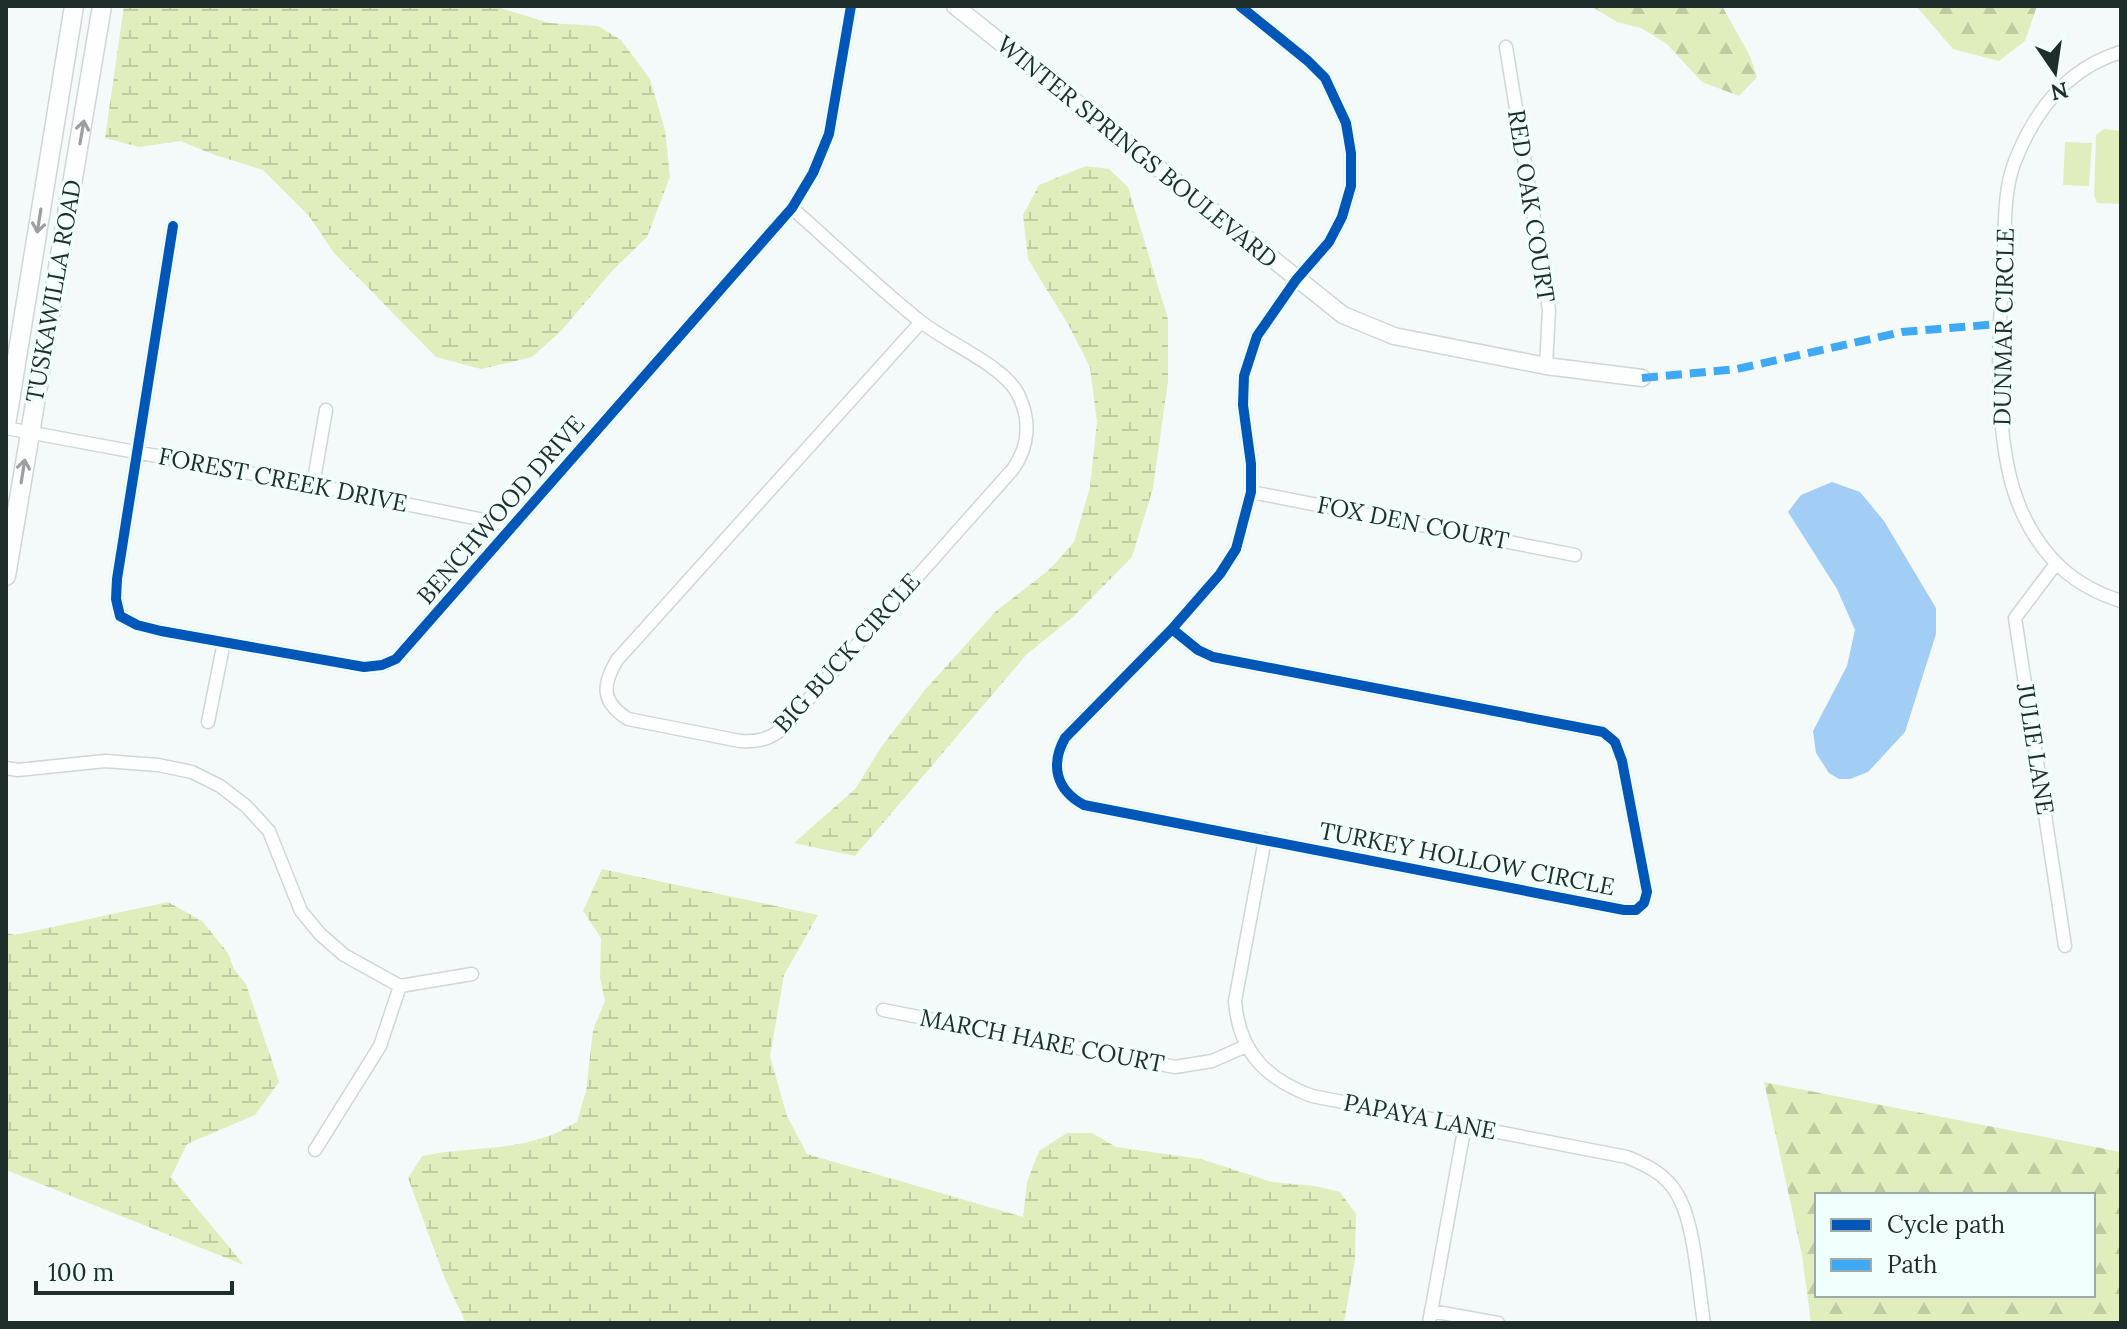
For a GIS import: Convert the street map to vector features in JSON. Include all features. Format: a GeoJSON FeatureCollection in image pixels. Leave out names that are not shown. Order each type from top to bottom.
{"type":"FeatureCollection","features":[{"type":"Feature","properties":{"kind":"main road","name":"TUSKAWILLA ROAD"},"geometry":{"type":"LineString","coordinates":[[6,426],[74,6]]}},
{"type":"Feature","properties":{"kind":"main road","name":"TUSKAWILLA ROAD"},"geometry":{"type":"LineString","coordinates":[[6,576],[102,6]]}},
{"type":"Feature","properties":{"kind":"street","name":"BENCHWOOD DRIVE"},"geometry":{"type":"LineString","coordinates":[[138,452],[117,579],[116,599],[120,616],[137,625],[364,667],[382,665],[396,659],[792,208],[813,173],[829,134],[851,6]]}},
{"type":"Feature","properties":{"kind":"street","name":"WINTER SPRINGS BOULEVARD"},"geometry":{"type":"LineString","coordinates":[[955,6],[1343,315],[1394,336],[1546,366],[1642,378]]}},
{"type":"Feature","properties":{"kind":"street"},"geometry":{"type":"LineString","coordinates":[[1172,629],[1220,574],[1236,549],[1251,492],[1251,464],[1243,405],[1244,376],[1257,336],[1296,280],[1329,242],[1342,217],[1351,186],[1351,153],[1346,123],[1325,78],[1240,6]]}},
{"type":"Feature","properties":{"kind":"street","name":"RED OAK COURT"},"geometry":{"type":"LineString","coordinates":[[1506,47],[1549,310],[1546,366]]}},
{"type":"Feature","properties":{"kind":"street","name":"DUNMAR CIRCLE"},"geometry":{"type":"LineString","coordinates":[[2121,52],[2082,68],[2057,91],[2035,118],[2013,164],[2007,192],[1999,324],[2003,441],[2010,477],[2021,509],[2037,540],[2055,565],[2080,582],[2121,601]]}},
{"type":"Feature","properties":{"kind":"street","name":"BIG BUCK CIRCLE"},"geometry":{"type":"LineString","coordinates":[[792,208],[921,322],[1004,375],[1017,393],[1027,430],[1024,453],[772,737],[756,742],[740,741],[628,719],[618,712],[608,700],[606,688],[609,673],[617,660],[921,322]]}},
{"type":"Feature","properties":{"kind":"street"},"geometry":{"type":"LineString","coordinates":[[138,452],[173,226]]}},
{"type":"Feature","properties":{"kind":"street"},"geometry":{"type":"LineString","coordinates":[[313,485],[326,410]]}},
{"type":"Feature","properties":{"kind":"street","name":"FOREST CREEK DRIVE"},"geometry":{"type":"LineString","coordinates":[[6,426],[513,526]]}},
{"type":"Feature","properties":{"kind":"street","name":"FOX DEN COURT"},"geometry":{"type":"LineString","coordinates":[[1251,492],[1575,555]]}},
{"type":"Feature","properties":{"kind":"street","name":"JULIE LANE"},"geometry":{"type":"LineString","coordinates":[[2055,565],[2015,618],[2065,946]]}},
{"type":"Feature","properties":{"kind":"street","name":"TURKEY HOLLOW CIRCLE"},"geometry":{"type":"LineString","coordinates":[[1172,629],[1198,650],[1213,657],[1603,732],[1615,742],[1622,761],[1647,892],[1644,903],[1636,910],[1624,910],[1084,805],[1072,799],[1063,789],[1058,774],[1057,761],[1065,738],[1172,629]]}},
{"type":"Feature","properties":{"kind":"street"},"geometry":{"type":"LineString","coordinates":[[208,722],[224,642]]}},
{"type":"Feature","properties":{"kind":"street"},"geometry":{"type":"LineString","coordinates":[[6,768],[18,770],[105,761],[158,765],[192,772],[220,786],[246,806],[269,831],[301,911],[320,934],[344,955],[400,986],[472,974]]}},
{"type":"Feature","properties":{"kind":"street","name":"PAPAYA LANE"},"geometry":{"type":"LineString","coordinates":[[1265,839],[1235,1001],[1237,1023],[1246,1046],[1266,1071],[1286,1086],[1312,1096],[1627,1157],[1650,1167],[1677,1193],[1686,1214],[1704,1323]]}},
{"type":"Feature","properties":{"kind":"street"},"geometry":{"type":"LineString","coordinates":[[315,1150],[380,1046],[400,986]]}},
{"type":"Feature","properties":{"kind":"street","name":"MARCH HARE COURT"},"geometry":{"type":"LineString","coordinates":[[883,1010],[1175,1067],[1204,1063],[1246,1046]]}},
{"type":"Feature","properties":{"kind":"street"},"geometry":{"type":"LineString","coordinates":[[1465,1125],[1430,1317],[1498,1323]]}},
{"type":"Feature","properties":{"kind":"green space"},"geometry":{"type":"Polygon","coordinates":[[[124,6],[494,6],[549,23],[598,26],[621,40],[650,79],[665,130],[670,177],[647,237],[612,271],[561,331],[532,357],[481,369],[436,357],[334,253],[309,216],[263,170],[180,141],[139,147],[105,138],[124,6]]]}},
{"type":"Feature","properties":{"kind":"green space"},"geometry":{"type":"Polygon","coordinates":[[[1591,6],[1722,6],[1750,56],[1757,77],[1739,96],[1702,82],[1667,44],[1641,28],[1617,22],[1591,6]]]}},
{"type":"Feature","properties":{"kind":"green space"},"geometry":{"type":"Polygon","coordinates":[[[1916,6],[2037,6],[2025,41],[1999,61],[1953,49],[1916,6]]]}},
{"type":"Feature","properties":{"kind":"green space"},"geometry":{"type":"Polygon","coordinates":[[[2104,129],[2121,131],[2121,204],[2097,203],[2094,195],[2096,135],[2104,129]]]}},
{"type":"Feature","properties":{"kind":"green space"},"geometry":{"type":"Polygon","coordinates":[[[2065,142],[2092,143],[2089,186],[2063,185],[2065,142]]]}},
{"type":"Feature","properties":{"kind":"green space"},"geometry":{"type":"Polygon","coordinates":[[[1086,166],[1109,169],[1128,187],[1168,319],[1168,381],[1153,488],[1132,557],[1074,616],[1027,654],[855,856],[794,843],[855,789],[882,746],[924,691],[996,611],[1049,570],[1074,542],[1090,487],[1097,422],[1090,367],[1028,259],[1023,215],[1039,185],[1086,166]]]}},
{"type":"Feature","properties":{"kind":"green space"},"geometry":{"type":"Polygon","coordinates":[[[602,869],[818,915],[784,975],[770,1056],[787,1116],[807,1154],[1023,1217],[1027,1182],[1039,1151],[1067,1133],[1092,1133],[1116,1147],[1201,1159],[1272,1182],[1340,1192],[1356,1214],[1355,1259],[1344,1323],[466,1323],[445,1279],[408,1178],[422,1156],[528,1142],[577,1122],[586,1091],[593,1030],[605,1001],[600,978],[601,938],[583,911],[602,869]]]}},
{"type":"Feature","properties":{"kind":"green space"},"geometry":{"type":"Polygon","coordinates":[[[168,902],[202,921],[228,953],[234,969],[246,984],[279,1082],[255,1115],[187,1144],[171,1177],[244,1265],[6,1170],[6,933],[15,935],[168,902]]]}},
{"type":"Feature","properties":{"kind":"green space"},"geometry":{"type":"Polygon","coordinates":[[[1764,1082],[2121,1152],[2121,1323],[1811,1323],[1802,1255],[1764,1082]]]}},
{"type":"Feature","properties":{"kind":"water"},"geometry":{"type":"Polygon","coordinates":[[[1832,482],[1860,492],[1884,521],[1936,608],[1936,634],[1905,732],[1868,772],[1850,779],[1839,779],[1829,773],[1816,753],[1813,731],[1847,666],[1855,630],[1837,589],[1788,512],[1801,495],[1832,482]]]}},
{"type":"Feature","properties":{"kind":"marked path"},"geometry":{"type":"LineString","coordinates":[[1642,378],[1737,369],[1902,332],[1999,324]]}},
{"type":"Feature","properties":{"kind":"cycle path"},"geometry":{"type":"LineString","coordinates":[[173,226],[117,579],[116,599],[120,616],[137,625],[161,631],[364,667],[382,665],[396,659],[792,208],[813,173],[829,134],[851,6]]}},
{"type":"Feature","properties":{"kind":"cycle path"},"geometry":{"type":"LineString","coordinates":[[1172,629],[1198,650],[1213,657],[1603,732],[1615,742],[1622,761],[1647,892],[1644,903],[1636,910],[1624,910],[1084,805],[1067,792],[1058,776],[1058,758],[1065,738],[1172,629],[1220,574],[1236,549],[1251,492],[1251,464],[1243,405],[1244,376],[1257,336],[1296,280],[1329,242],[1342,217],[1351,186],[1351,153],[1346,123],[1325,78],[1240,6]]}}]}
